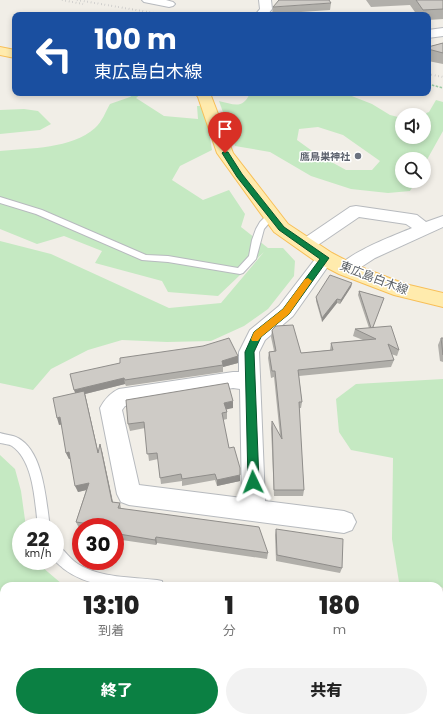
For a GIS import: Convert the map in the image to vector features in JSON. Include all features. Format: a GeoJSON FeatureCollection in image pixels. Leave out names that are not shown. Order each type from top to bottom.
{"type":"FeatureCollection","features":[{"type":"Feature","properties":{"kind":"main road"},"geometry":{"type":"LineString","coordinates":[[0,51],[12,53]]}},
{"type":"Feature","properties":{"kind":"main road","name":"東広島白木線"},"geometry":{"type":"LineString","coordinates":[[205,96],[225,153],[240,176],[281,228],[325,258],[346,269],[401,290],[443,300]]}},
{"type":"Feature","properties":{"kind":"street"},"geometry":{"type":"LineString","coordinates":[[148,0],[169,4]]}},
{"type":"Feature","properties":{"kind":"street"},"geometry":{"type":"LineString","coordinates":[[263,12],[266,9],[265,0]]}},
{"type":"Feature","properties":{"kind":"street"},"geometry":{"type":"LineString","coordinates":[[431,34],[443,32]]}},
{"type":"Feature","properties":{"kind":"street"},"geometry":{"type":"LineString","coordinates":[[306,245],[356,211],[411,219],[424,229]]}},
{"type":"Feature","properties":{"kind":"street"},"geometry":{"type":"LineString","coordinates":[[346,269],[369,254],[443,221]]}},
{"type":"Feature","properties":{"kind":"street"},"geometry":{"type":"LineString","coordinates":[[254,511],[249,352],[257,334],[286,312],[325,258]]}},
{"type":"Feature","properties":{"kind":"street"},"geometry":{"type":"LineString","coordinates":[[250,380],[233,380],[120,398],[111,408],[129,494],[344,522]]}},
{"type":"Feature","properties":{"kind":"lane"},"geometry":{"type":"LineString","coordinates":[[0,200],[39,212],[145,258],[168,259],[240,271],[253,257],[254,246],[265,219],[271,216]]}},
{"type":"Feature","properties":{"kind":"lane"},"geometry":{"type":"LineString","coordinates":[[0,438],[15,442],[28,457],[36,476],[43,518]]}},
{"type":"Feature","properties":{"kind":"lane"},"geometry":{"type":"LineString","coordinates":[[64,561],[82,573],[106,581],[116,582]]}},
{"type":"Feature","properties":{"kind":"path"},"geometry":{"type":"LineString","coordinates":[[431,85],[443,88]]}},
{"type":"Feature","properties":{"kind":"green space"},"geometry":{"type":"Polygon","coordinates":[[[138,96],[136,98],[164,116],[198,119],[197,106],[200,106],[207,119],[212,150],[180,166],[172,180],[203,200],[229,190],[245,214],[241,227],[268,248],[283,248],[295,261],[294,276],[268,309],[244,326],[211,341],[167,342],[122,340],[88,350],[51,369],[33,390],[0,383],[0,241],[51,254],[169,308],[221,303],[264,252],[218,296],[168,292],[162,281],[95,263],[102,251],[64,236],[37,244],[0,229],[0,151],[37,148],[63,144],[74,140],[85,135],[97,126],[102,120],[110,104],[130,97],[138,96]]]}},
{"type":"Feature","properties":{"kind":"green space"},"geometry":{"type":"Polygon","coordinates":[[[248,96],[352,96],[372,104],[390,115],[395,116],[395,144],[431,144],[431,109],[436,100],[443,102],[443,131],[431,152],[395,152],[395,188],[412,188],[410,191],[388,193],[351,189],[311,176],[270,152],[235,146],[219,101],[241,104],[248,96]],[[318,127],[299,129],[297,140],[315,153],[346,170],[372,170],[380,161],[343,135],[318,127]]]}},
{"type":"Feature","properties":{"kind":"green space"},"geometry":{"type":"Polygon","coordinates":[[[24,109],[38,111],[51,124],[40,130],[0,134],[0,110],[24,109]]]}},
{"type":"Feature","properties":{"kind":"green space"},"geometry":{"type":"Polygon","coordinates":[[[443,379],[443,582],[399,582],[392,539],[393,458],[351,450],[339,432],[336,399],[356,384],[443,379]]]}},
{"type":"Feature","properties":{"kind":"green space"},"geometry":{"type":"Polygon","coordinates":[[[0,455],[15,469],[21,491],[25,518],[12,518],[12,570],[46,570],[60,582],[0,582],[0,455]]]}},
{"type":"Feature","properties":{"kind":"building"},"geometry":{"type":"Polygon","coordinates":[[[279,0],[329,0],[331,3],[273,7],[279,0]]]}},
{"type":"Feature","properties":{"kind":"building"},"geometry":{"type":"Polygon","coordinates":[[[416,0],[443,0],[443,9],[423,10],[416,0]]]}},
{"type":"Feature","properties":{"kind":"building"},"geometry":{"type":"Polygon","coordinates":[[[443,43],[443,53],[431,50],[431,46],[443,43]]]}},
{"type":"Feature","properties":{"kind":"building"},"geometry":{"type":"Polygon","coordinates":[[[330,275],[352,283],[341,300],[337,299],[322,318],[316,297],[330,275]]]}},
{"type":"Feature","properties":{"kind":"building"},"geometry":{"type":"Polygon","coordinates":[[[359,291],[384,298],[373,327],[371,328],[359,291]]]}},
{"type":"Feature","properties":{"kind":"building"},"geometry":{"type":"Polygon","coordinates":[[[293,325],[301,353],[333,350],[331,343],[376,339],[355,329],[391,326],[399,350],[388,344],[394,360],[298,370],[302,402],[299,402],[304,490],[274,490],[272,421],[282,439],[275,371],[272,371],[269,352],[276,351],[272,330],[276,326],[293,325]]]}},
{"type":"Feature","properties":{"kind":"building"},"geometry":{"type":"Polygon","coordinates":[[[229,338],[238,356],[222,361],[223,365],[125,380],[124,378],[74,390],[70,374],[120,363],[120,358],[203,346],[229,338]]]}},
{"type":"Feature","properties":{"kind":"building"},"geometry":{"type":"Polygon","coordinates":[[[441,338],[443,338],[443,355],[441,338]]]}},
{"type":"Feature","properties":{"kind":"building"},"geometry":{"type":"Polygon","coordinates":[[[228,383],[233,401],[224,403],[227,412],[222,413],[229,448],[234,447],[240,468],[240,475],[217,480],[215,474],[182,479],[181,474],[160,478],[157,453],[147,454],[144,422],[128,424],[126,400],[228,383]]]}},
{"type":"Feature","properties":{"kind":"building"},"geometry":{"type":"Polygon","coordinates":[[[84,391],[98,453],[100,444],[112,502],[120,503],[118,508],[259,527],[268,553],[156,537],[155,540],[124,535],[124,518],[77,518],[89,483],[75,486],[69,452],[66,453],[60,417],[57,418],[53,398],[84,391]]]}},
{"type":"Feature","properties":{"kind":"building"},"geometry":{"type":"Polygon","coordinates":[[[276,529],[343,539],[342,568],[277,555],[276,529]]]}},
{"type":"Feature","properties":{"kind":"railway"},"geometry":{"type":"LineString","coordinates":[[62,0],[83,4]]}},
{"type":"Feature","properties":{"kind":"railway"},"geometry":{"type":"LineString","coordinates":[[77,0],[148,12]]}},
{"type":"Feature","properties":{"kind":"railway"},"geometry":{"type":"LineString","coordinates":[[431,75],[443,77]]}},
{"type":"Feature","properties":{"kind":"slow traffic"},"geometry":{"type":"LineString","coordinates":[[255,339],[257,334],[286,312],[308,281]]}},
{"type":"Feature","properties":{"kind":"place","name":"鷹鳥巣神社"},"geometry":{"type":"Point","coordinates":[358,156]}},
{"type":"Feature","properties":{"kind":"route"},"geometry":{"type":"LineString","coordinates":[[225,153],[240,176],[281,228],[325,258],[286,312],[257,334],[249,352],[253,482]]}}]}
